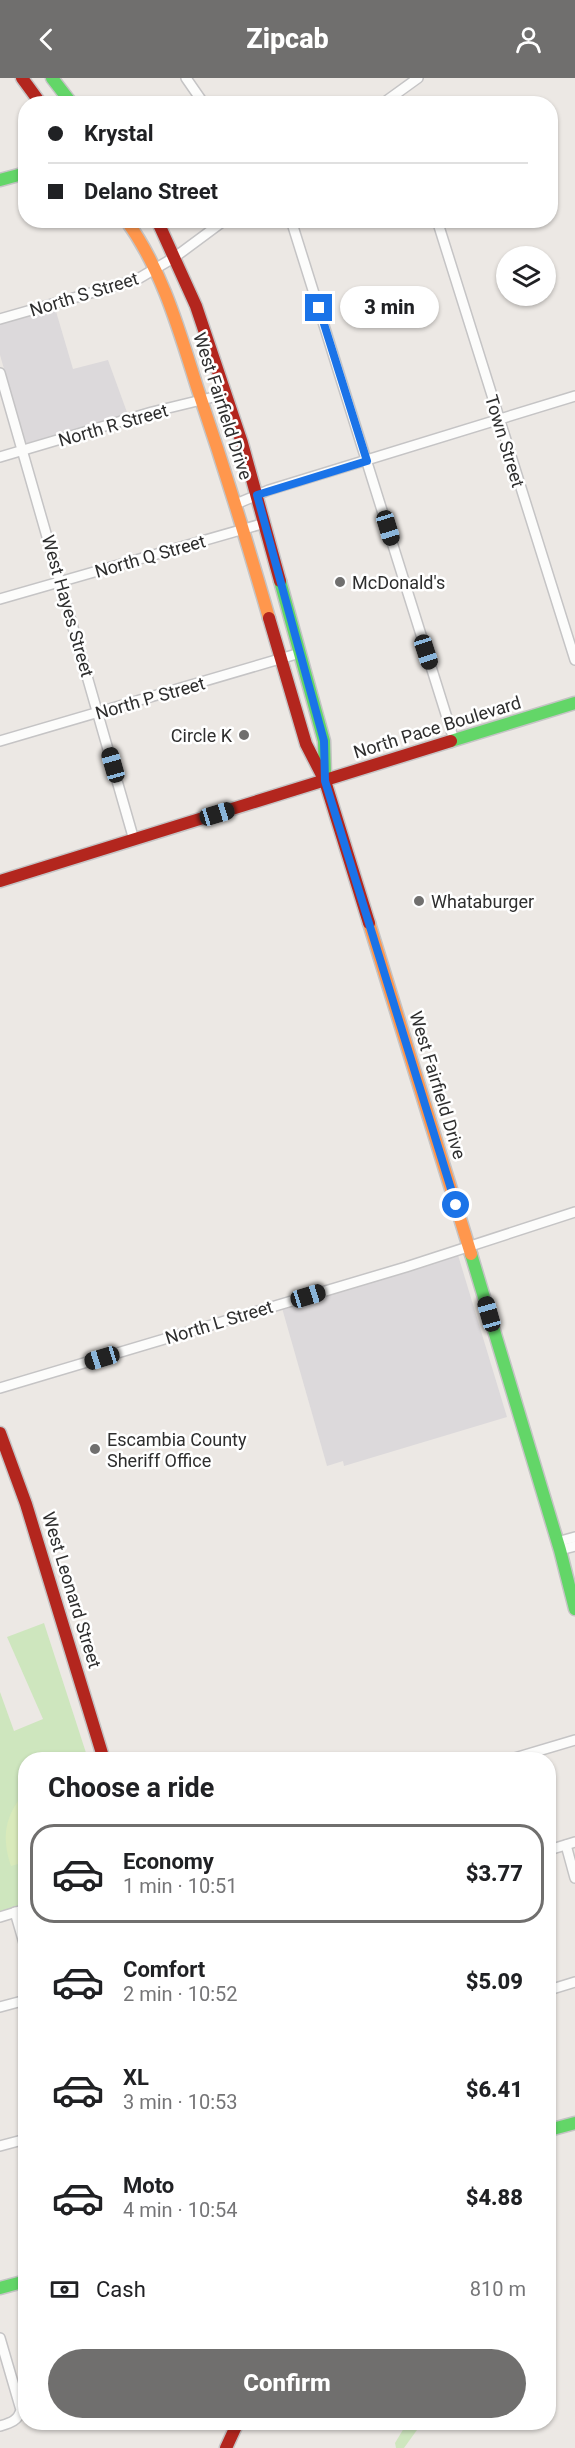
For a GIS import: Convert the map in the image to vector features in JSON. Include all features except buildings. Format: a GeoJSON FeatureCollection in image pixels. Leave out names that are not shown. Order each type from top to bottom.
{"type":"FeatureCollection","features":[{"type":"Feature","properties":{"kind":"main road"},"geometry":{"type":"LineString","coordinates":[[22,78],[35,96]]}},
{"type":"Feature","properties":{"kind":"main road"},"geometry":{"type":"LineString","coordinates":[[52,78],[66,96]]}},
{"type":"Feature","properties":{"kind":"main road"},"geometry":{"type":"LineString","coordinates":[[0,180],[18,175]]}},
{"type":"Feature","properties":{"kind":"main road","name":"West Fairfield Drive"},"geometry":{"type":"LineString","coordinates":[[132,228],[143,243],[175,319],[236,504],[306,744],[325,781],[559,1546],[575,1620]]}},
{"type":"Feature","properties":{"kind":"main road","name":"West Fairfield Drive"},"geometry":{"type":"LineString","coordinates":[[161,228],[196,306],[257,495],[324,741],[325,781]]}},
{"type":"Feature","properties":{"kind":"main road","name":"North Pace Boulevard"},"geometry":{"type":"LineString","coordinates":[[0,881],[575,703]]}},
{"type":"Feature","properties":{"kind":"main road","name":"West Leonard Street"},"geometry":{"type":"LineString","coordinates":[[0,1433],[30,1515],[102,1752]]}},
{"type":"Feature","properties":{"kind":"main road"},"geometry":{"type":"LineString","coordinates":[[556,2128],[575,2122]]}},
{"type":"Feature","properties":{"kind":"main road"},"geometry":{"type":"LineString","coordinates":[[0,2288],[18,2283]]}},
{"type":"Feature","properties":{"kind":"main road"},"geometry":{"type":"LineString","coordinates":[[226,2448],[234,2430]]}},
{"type":"Feature","properties":{"kind":"street"},"geometry":{"type":"LineString","coordinates":[[186,78],[198,96]]}},
{"type":"Feature","properties":{"kind":"street"},"geometry":{"type":"LineString","coordinates":[[394,96],[418,78]]}},
{"type":"Feature","properties":{"kind":"street","name":"North S Street"},"geometry":{"type":"LineString","coordinates":[[0,319],[136,280],[175,257],[214,228]]}},
{"type":"Feature","properties":{"kind":"street"},"geometry":{"type":"LineString","coordinates":[[294,228],[454,740]]}},
{"type":"Feature","properties":{"kind":"street","name":"Town Street"},"geometry":{"type":"LineString","coordinates":[[439,228],[575,660]]}},
{"type":"Feature","properties":{"kind":"street","name":"West Hayes Street"},"geometry":{"type":"LineString","coordinates":[[0,373],[134,840]]}},
{"type":"Feature","properties":{"kind":"street","name":"North R Street"},"geometry":{"type":"LineString","coordinates":[[0,457],[152,412],[226,394]]}},
{"type":"Feature","properties":{"kind":"street"},"geometry":{"type":"LineString","coordinates":[[236,504],[257,495],[575,396]]}},
{"type":"Feature","properties":{"kind":"street","name":"North Q Street"},"geometry":{"type":"LineString","coordinates":[[0,599],[265,523]]}},
{"type":"Feature","properties":{"kind":"street","name":"North P Street"},"geometry":{"type":"LineString","coordinates":[[0,741],[300,653]]}},
{"type":"Feature","properties":{"kind":"street","name":"North L Street"},"geometry":{"type":"LineString","coordinates":[[0,1388],[468,1247],[575,1212]]}},
{"type":"Feature","properties":{"kind":"street"},"geometry":{"type":"LineString","coordinates":[[559,1546],[575,1537]]}},
{"type":"Feature","properties":{"kind":"street"},"geometry":{"type":"LineString","coordinates":[[559,1546],[575,1546]]}},
{"type":"Feature","properties":{"kind":"street"},"geometry":{"type":"LineString","coordinates":[[535,1752],[575,1740]]}},
{"type":"Feature","properties":{"kind":"street"},"geometry":{"type":"LineString","coordinates":[[570,1843],[575,1878]]}},
{"type":"Feature","properties":{"kind":"street"},"geometry":{"type":"LineString","coordinates":[[0,1917],[18,1911]]}},
{"type":"Feature","properties":{"kind":"street"},"geometry":{"type":"LineString","coordinates":[[15,1912],[18,1922]]}},
{"type":"Feature","properties":{"kind":"street"},"geometry":{"type":"LineString","coordinates":[[556,1988],[575,1982]]}},
{"type":"Feature","properties":{"kind":"street"},"geometry":{"type":"LineString","coordinates":[[0,2007],[18,2002]]}},
{"type":"Feature","properties":{"kind":"street"},"geometry":{"type":"LineString","coordinates":[[0,2146],[18,2141]]}},
{"type":"Feature","properties":{"kind":"street"},"geometry":{"type":"LineString","coordinates":[[0,2338],[18,2399]]}},
{"type":"Feature","properties":{"kind":"street"},"geometry":{"type":"LineString","coordinates":[[0,2426],[13,2422],[18,2414]]}},
{"type":"Feature","properties":{"kind":"shaded area"},"geometry":{"type":"Polygon","coordinates":[[[55,308],[73,369],[108,360],[128,415],[26,445],[0,355],[0,323],[55,308]]]}},
{"type":"Feature","properties":{"kind":"shaded area"},"geometry":{"type":"Polygon","coordinates":[[[458,1255],[507,1417],[344,1466],[343,1461],[327,1466],[282,1308],[458,1255]]]}},
{"type":"Feature","properties":{"kind":"green space"},"geometry":{"type":"Polygon","coordinates":[[[44,1623],[86,1752],[18,1752],[18,1906],[0,1912],[0,1692],[14,1731],[43,1719],[7,1637],[44,1623]]]}},
{"type":"Feature","properties":{"kind":"green space"},"geometry":{"type":"Polygon","coordinates":[[[18,1801],[18,1864],[11,1866],[6,1836],[13,1809],[18,1801]]]}},
{"type":"Feature","properties":{"kind":"green space"},"geometry":{"type":"Polygon","coordinates":[[[403,2430],[417,2430],[404,2448],[396,2448],[395,2443],[403,2430]]]}},
{"type":"Feature","properties":{"kind":"traffic: fast"},"geometry":{"type":"LineString","coordinates":[[52,78],[66,96]]}},
{"type":"Feature","properties":{"kind":"traffic: fast"},"geometry":{"type":"LineString","coordinates":[[0,180],[18,175]]}},
{"type":"Feature","properties":{"kind":"traffic: fast"},"geometry":{"type":"LineString","coordinates":[[280,581],[324,741],[325,776]]}},
{"type":"Feature","properties":{"kind":"traffic: fast"},"geometry":{"type":"LineString","coordinates":[[451,741],[575,703]]}},
{"type":"Feature","properties":{"kind":"traffic: fast"},"geometry":{"type":"LineString","coordinates":[[471,1254],[560,1550],[575,1609]]}},
{"type":"Feature","properties":{"kind":"traffic: fast"},"geometry":{"type":"LineString","coordinates":[[556,2128],[575,2123]]}},
{"type":"Feature","properties":{"kind":"traffic: fast"},"geometry":{"type":"LineString","coordinates":[[0,2288],[18,2283]]}},
{"type":"Feature","properties":{"kind":"traffic: slow"},"geometry":{"type":"LineString","coordinates":[[131,228],[160,279],[176,322],[269,618]]}},
{"type":"Feature","properties":{"kind":"traffic: slow"},"geometry":{"type":"LineString","coordinates":[[369,923],[471,1254]]}},
{"type":"Feature","properties":{"kind":"traffic: jam"},"geometry":{"type":"LineString","coordinates":[[22,78],[35,96]]}},
{"type":"Feature","properties":{"kind":"traffic: jam"},"geometry":{"type":"LineString","coordinates":[[161,228],[196,306],[242,443],[280,581]]}},
{"type":"Feature","properties":{"kind":"traffic: jam"},"geometry":{"type":"LineString","coordinates":[[269,618],[306,744],[325,781],[369,923]]}},
{"type":"Feature","properties":{"kind":"traffic: jam"},"geometry":{"type":"LineString","coordinates":[[0,881],[451,741]]}},
{"type":"Feature","properties":{"kind":"traffic: jam"},"geometry":{"type":"LineString","coordinates":[[0,1433],[26,1504],[102,1752]]}},
{"type":"Feature","properties":{"kind":"traffic: jam"},"geometry":{"type":"LineString","coordinates":[[226,2448],[234,2430]]}},
{"type":"Feature","properties":{"kind":"place","name":"McDonald's"},"geometry":{"type":"Point","coordinates":[340,582]}},
{"type":"Feature","properties":{"kind":"place","name":"Circle K"},"geometry":{"type":"Point","coordinates":[244,735]}},
{"type":"Feature","properties":{"kind":"place","name":"Whataburger"},"geometry":{"type":"Point","coordinates":[419,901]}},
{"type":"Feature","properties":{"kind":"place","name":"Escambia County Sheriff Office"},"geometry":{"type":"Point","coordinates":[95,1449]}},
{"type":"Feature","properties":{"kind":"route"},"geometry":{"type":"LineString","coordinates":[[319,308],[367,461],[257,495],[324,741],[325,781],[456,1205]]}}]}
